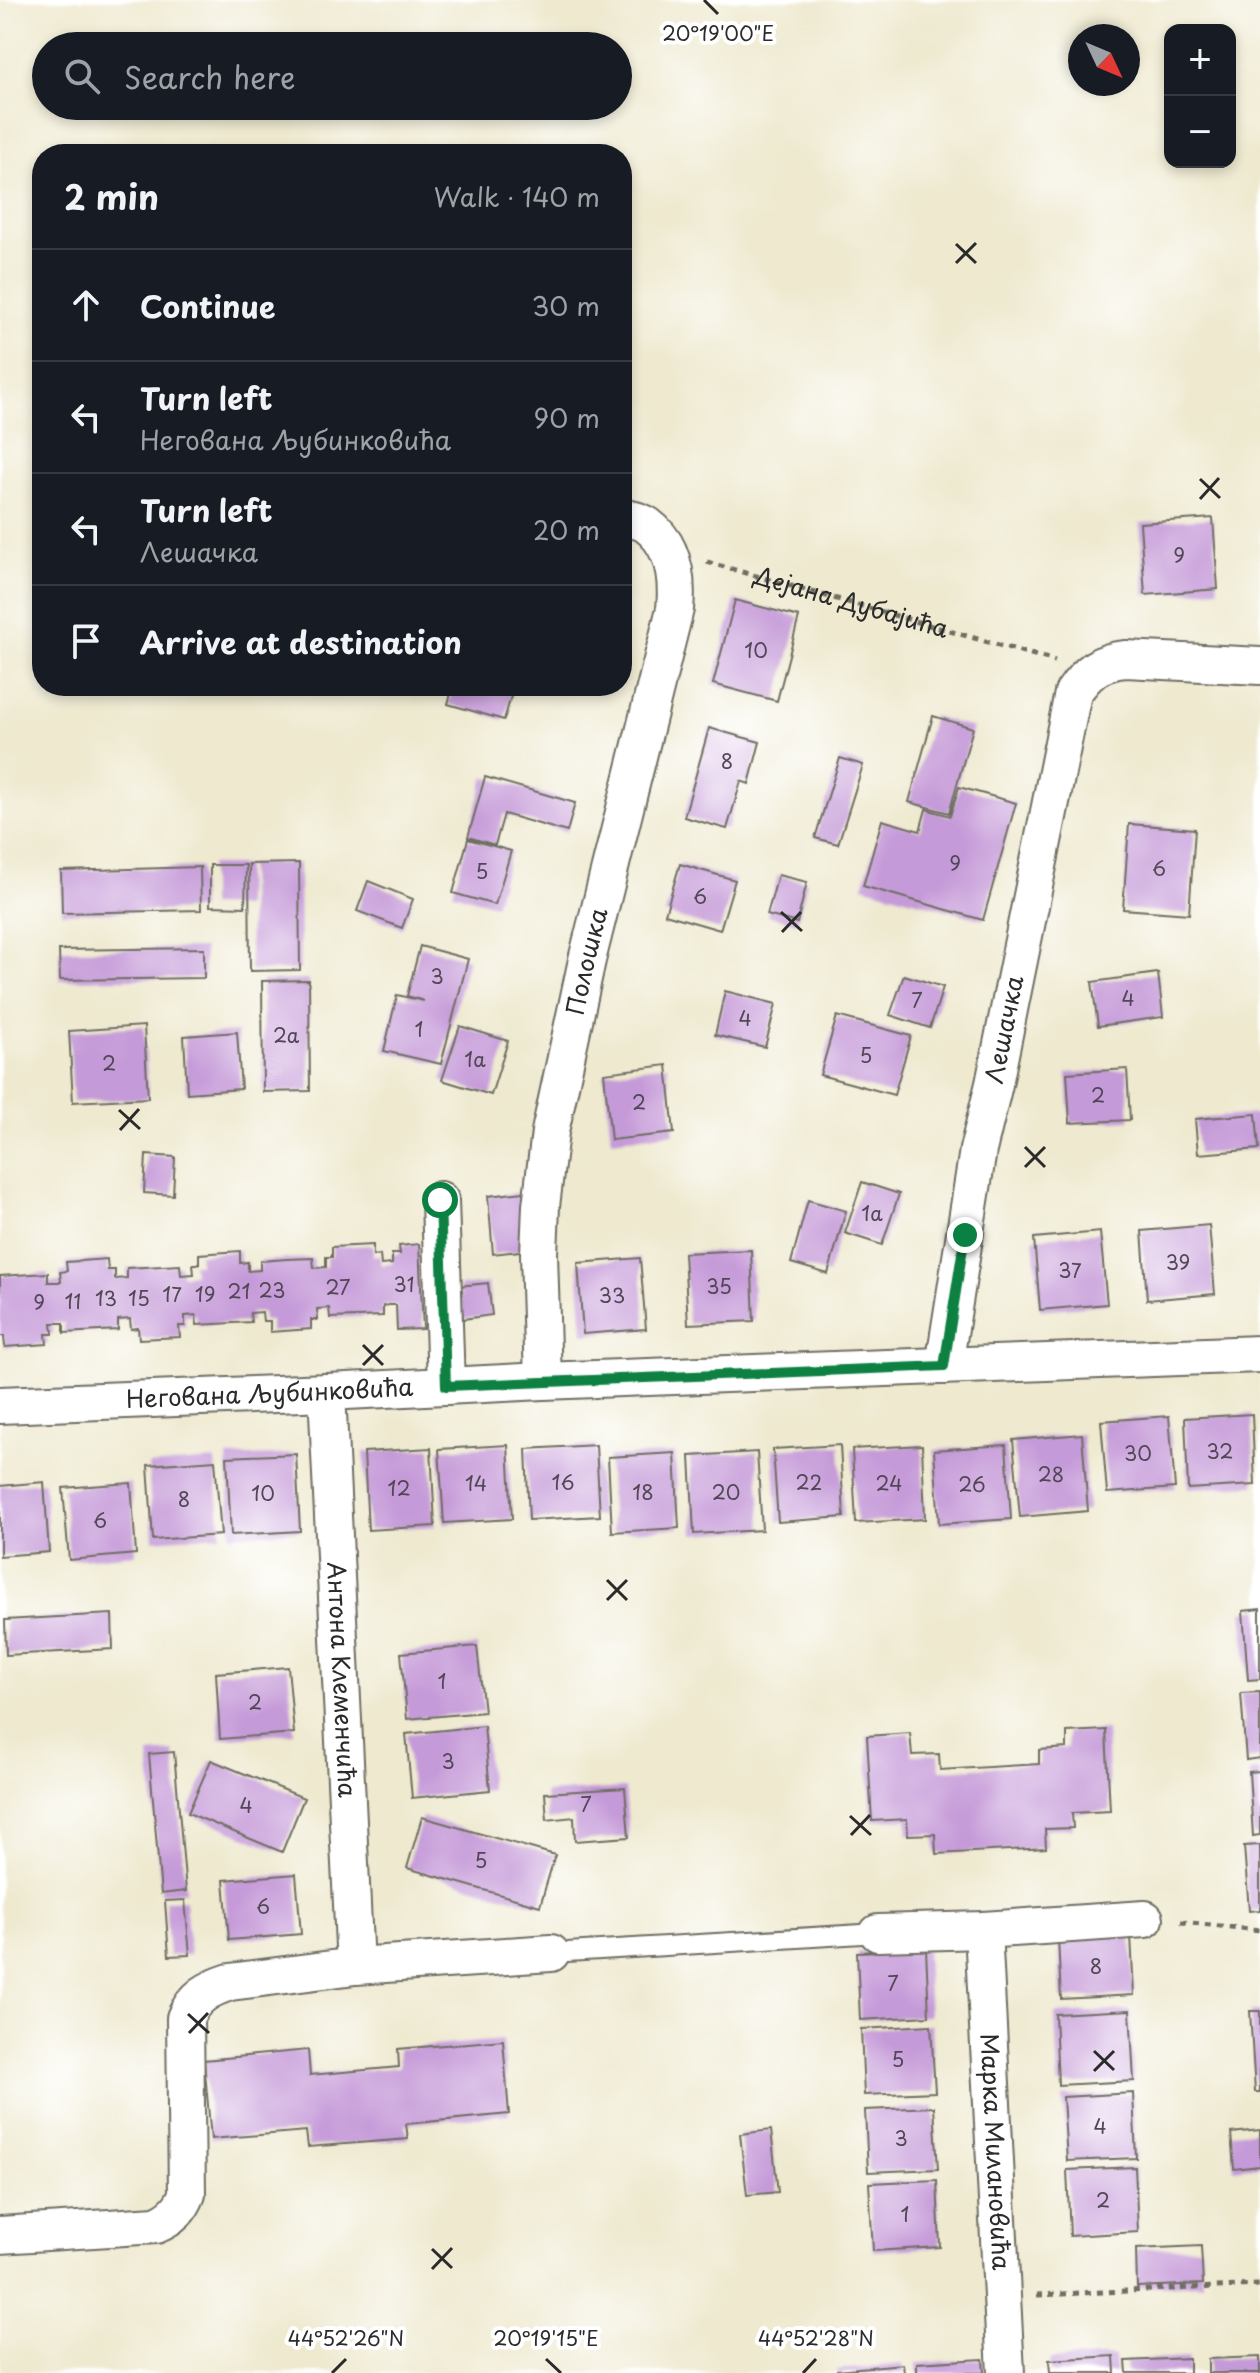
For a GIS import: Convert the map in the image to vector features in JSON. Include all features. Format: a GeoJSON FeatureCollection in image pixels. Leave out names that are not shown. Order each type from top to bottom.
{"type":"FeatureCollection","features":[{"type":"Feature","properties":{"kind":"street"},"geometry":{"type":"LineString","coordinates":[[632,520],[645,523],[659,536],[668,551]]}},
{"type":"Feature","properties":{"kind":"street","name":"Полошка"},"geometry":{"type":"LineString","coordinates":[[543,1381],[539,1254],[550,1132],[587,960],[675,609],[677,583],[668,551]]}},
{"type":"Feature","properties":{"kind":"street"},"geometry":{"type":"LineString","coordinates":[[1082,682],[1111,661],[1126,659],[1260,666]]}},
{"type":"Feature","properties":{"kind":"street","name":"Лешачка"},"geometry":{"type":"LineString","coordinates":[[944,1366],[978,1150],[1082,682]]}},
{"type":"Feature","properties":{"kind":"street"},"geometry":{"type":"LineString","coordinates":[[440,1200],[446,1386]]}},
{"type":"Feature","properties":{"kind":"street","name":"Негована Љубинковића"},"geometry":{"type":"LineString","coordinates":[[0,1405],[1260,1354]]}},
{"type":"Feature","properties":{"kind":"street","name":"Антона Клеменчића"},"geometry":{"type":"LineString","coordinates":[[327,1392],[355,1966]]}},
{"type":"Feature","properties":{"kind":"street"},"geometry":{"type":"LineString","coordinates":[[878,1933],[983,1930],[1145,1919]]}},
{"type":"Feature","properties":{"kind":"street","name":"Марка Милановића"},"geometry":{"type":"LineString","coordinates":[[983,1930],[1006,2373]]}},
{"type":"Feature","properties":{"kind":"street"},"geometry":{"type":"LineString","coordinates":[[0,2235],[156,2225],[167,2221],[183,2204],[187,2194],[185,2018],[191,2006],[207,1991],[230,1982],[355,1966],[551,1953]]}},
{"type":"Feature","properties":{"kind":"lane"},"geometry":{"type":"LineString","coordinates":[[551,1953],[878,1933]]}},
{"type":"Feature","properties":{"kind":"path","name":"Дејана Дубајића"},"geometry":{"type":"LineString","coordinates":[[668,551],[1082,682]]}},
{"type":"Feature","properties":{"kind":"path"},"geometry":{"type":"LineString","coordinates":[[1145,1919],[1260,1930]]}},
{"type":"Feature","properties":{"kind":"path"},"geometry":{"type":"LineString","coordinates":[[1003,2296],[1260,2285]]}},
{"type":"Feature","properties":{"kind":"building"},"geometry":{"type":"Polygon","coordinates":[[[1213,518],[1218,589],[1145,595],[1140,523],[1213,518]]]}},
{"type":"Feature","properties":{"kind":"building"},"geometry":{"type":"Polygon","coordinates":[[[735,600],[799,617],[777,701],[713,684],[735,600]]]}},
{"type":"Feature","properties":{"kind":"building"},"geometry":{"type":"Polygon","coordinates":[[[450,696],[511,696],[504,720],[448,704],[450,696]]]}},
{"type":"Feature","properties":{"kind":"building"},"geometry":{"type":"Polygon","coordinates":[[[933,716],[973,728],[949,813],[909,802],[933,716]]]}},
{"type":"Feature","properties":{"kind":"building"},"geometry":{"type":"Polygon","coordinates":[[[709,728],[760,742],[749,784],[741,781],[727,829],[684,817],[709,728]]]}},
{"type":"Feature","properties":{"kind":"building"},"geometry":{"type":"Polygon","coordinates":[[[840,758],[863,765],[838,844],[815,838],[840,758]]]}},
{"type":"Feature","properties":{"kind":"building"},"geometry":{"type":"Polygon","coordinates":[[[485,777],[575,803],[567,832],[504,814],[495,845],[468,837],[485,777]]]}},
{"type":"Feature","properties":{"kind":"building"},"geometry":{"type":"Polygon","coordinates":[[[959,787],[1016,803],[983,920],[863,886],[882,820],[920,831],[926,809],[950,816],[959,787]]]}},
{"type":"Feature","properties":{"kind":"building"},"geometry":{"type":"Polygon","coordinates":[[[1129,824],[1195,829],[1189,914],[1123,909],[1129,824]]]}},
{"type":"Feature","properties":{"kind":"building"},"geometry":{"type":"Polygon","coordinates":[[[468,839],[511,851],[495,905],[453,893],[468,839]]]}},
{"type":"Feature","properties":{"kind":"building"},"geometry":{"type":"Polygon","coordinates":[[[299,863],[300,970],[250,971],[249,864],[299,863]]]}},
{"type":"Feature","properties":{"kind":"building"},"geometry":{"type":"Polygon","coordinates":[[[680,864],[735,880],[720,930],[665,914],[680,864]]]}},
{"type":"Feature","properties":{"kind":"building"},"geometry":{"type":"Polygon","coordinates":[[[210,865],[246,865],[245,907],[210,906],[210,865]]]}},
{"type":"Feature","properties":{"kind":"building"},"geometry":{"type":"Polygon","coordinates":[[[200,867],[201,910],[62,913],[61,871],[200,867]]]}},
{"type":"Feature","properties":{"kind":"building"},"geometry":{"type":"Polygon","coordinates":[[[778,875],[807,882],[797,923],[767,915],[778,875]]]}},
{"type":"Feature","properties":{"kind":"building"},"geometry":{"type":"Polygon","coordinates":[[[368,881],[413,899],[402,928],[357,911],[368,881]]]}},
{"type":"Feature","properties":{"kind":"building"},"geometry":{"type":"Polygon","coordinates":[[[420,946],[468,959],[441,1064],[384,1051],[397,995],[424,1001],[407,996],[420,946]]]}},
{"type":"Feature","properties":{"kind":"building"},"geometry":{"type":"Polygon","coordinates":[[[204,948],[204,978],[60,980],[59,950],[204,948]]]}},
{"type":"Feature","properties":{"kind":"building"},"geometry":{"type":"Polygon","coordinates":[[[1158,973],[1163,1017],[1098,1026],[1092,982],[1158,973]]]}},
{"type":"Feature","properties":{"kind":"building"},"geometry":{"type":"Polygon","coordinates":[[[904,975],[943,987],[930,1028],[890,1015],[904,975]]]}},
{"type":"Feature","properties":{"kind":"building"},"geometry":{"type":"Polygon","coordinates":[[[309,980],[310,1091],[263,1092],[262,981],[309,980]]]}},
{"type":"Feature","properties":{"kind":"building"},"geometry":{"type":"Polygon","coordinates":[[[725,991],[776,1004],[765,1047],[715,1035],[725,991]]]}},
{"type":"Feature","properties":{"kind":"building"},"geometry":{"type":"Polygon","coordinates":[[[837,1016],[911,1036],[894,1095],[820,1075],[837,1016]]]}},
{"type":"Feature","properties":{"kind":"building"},"geometry":{"type":"Polygon","coordinates":[[[144,1026],[148,1098],[73,1102],[69,1031],[144,1026]]]}},
{"type":"Feature","properties":{"kind":"building"},"geometry":{"type":"Polygon","coordinates":[[[460,1026],[508,1041],[491,1095],[442,1080],[460,1026]]]}},
{"type":"Feature","properties":{"kind":"building"},"geometry":{"type":"Polygon","coordinates":[[[237,1032],[241,1089],[187,1093],[184,1036],[237,1032]]]}},
{"type":"Feature","properties":{"kind":"building"},"geometry":{"type":"Polygon","coordinates":[[[667,1065],[674,1133],[611,1140],[604,1073],[667,1065]]]}},
{"type":"Feature","properties":{"kind":"building"},"geometry":{"type":"Polygon","coordinates":[[[1127,1069],[1130,1120],[1070,1123],[1067,1073],[1127,1069]]]}},
{"type":"Feature","properties":{"kind":"building"},"geometry":{"type":"Polygon","coordinates":[[[1256,1114],[1259,1149],[1198,1154],[1195,1119],[1256,1114]]]}},
{"type":"Feature","properties":{"kind":"building"},"geometry":{"type":"Polygon","coordinates":[[[146,1155],[175,1157],[173,1195],[144,1193],[146,1155]]]}},
{"type":"Feature","properties":{"kind":"building"},"geometry":{"type":"Polygon","coordinates":[[[862,1182],[899,1194],[882,1245],[845,1233],[862,1182]]]}},
{"type":"Feature","properties":{"kind":"building"},"geometry":{"type":"Polygon","coordinates":[[[524,1192],[529,1250],[493,1254],[488,1196],[524,1192]]]}},
{"type":"Feature","properties":{"kind":"building"},"geometry":{"type":"Polygon","coordinates":[[[808,1200],[846,1211],[828,1274],[791,1263],[808,1200]]]}},
{"type":"Feature","properties":{"kind":"building"},"geometry":{"type":"Polygon","coordinates":[[[1209,1225],[1215,1294],[1147,1300],[1142,1231],[1209,1225]]]}},
{"type":"Feature","properties":{"kind":"building"},"geometry":{"type":"Polygon","coordinates":[[[1100,1232],[1107,1304],[1040,1310],[1034,1238],[1100,1232]]]}},
{"type":"Feature","properties":{"kind":"building"},"geometry":{"type":"Polygon","coordinates":[[[419,1244],[423,1329],[397,1330],[396,1305],[389,1305],[383,1306],[383,1316],[330,1318],[329,1308],[317,1309],[318,1320],[311,1320],[311,1329],[270,1332],[270,1321],[263,1321],[262,1312],[250,1313],[251,1322],[197,1325],[196,1315],[185,1316],[185,1326],[179,1326],[180,1337],[139,1339],[138,1328],[131,1329],[130,1319],[118,1320],[118,1330],[64,1333],[64,1323],[52,1323],[53,1334],[46,1334],[47,1344],[5,1347],[4,1336],[0,1336],[0,1276],[48,1273],[48,1282],[61,1282],[60,1272],[67,1271],[66,1262],[107,1259],[108,1270],[115,1270],[115,1279],[127,1278],[127,1268],[180,1265],[181,1275],[194,1274],[193,1264],[199,1264],[199,1254],[240,1251],[240,1263],[248,1262],[248,1271],[260,1270],[260,1261],[287,1259],[313,1258],[314,1268],[326,1267],[326,1257],[332,1257],[332,1247],[373,1245],[373,1256],[380,1255],[381,1265],[392,1264],[392,1254],[400,1254],[399,1246],[419,1244]]]}},
{"type":"Feature","properties":{"kind":"building"},"geometry":{"type":"Polygon","coordinates":[[[751,1250],[754,1321],[688,1324],[684,1253],[751,1250]]]}},
{"type":"Feature","properties":{"kind":"building"},"geometry":{"type":"Polygon","coordinates":[[[640,1258],[646,1329],[583,1334],[578,1263],[640,1258]]]}},
{"type":"Feature","properties":{"kind":"building"},"geometry":{"type":"Polygon","coordinates":[[[488,1283],[492,1315],[463,1319],[459,1286],[488,1283]]]}},
{"type":"Feature","properties":{"kind":"building"},"geometry":{"type":"Polygon","coordinates":[[[1252,1414],[1255,1485],[1188,1489],[1185,1418],[1252,1414]]]}},
{"type":"Feature","properties":{"kind":"building"},"geometry":{"type":"Polygon","coordinates":[[[1169,1416],[1175,1488],[1107,1493],[1101,1421],[1169,1416]]]}},
{"type":"Feature","properties":{"kind":"building"},"geometry":{"type":"Polygon","coordinates":[[[1082,1434],[1088,1511],[1020,1517],[1013,1440],[1082,1434]]]}},
{"type":"Feature","properties":{"kind":"building"},"geometry":{"type":"Polygon","coordinates":[[[508,1445],[512,1519],[444,1523],[439,1449],[508,1445]]]}},
{"type":"Feature","properties":{"kind":"building"},"geometry":{"type":"Polygon","coordinates":[[[596,1445],[600,1516],[529,1520],[526,1449],[596,1445]]]}},
{"type":"Feature","properties":{"kind":"building"},"geometry":{"type":"Polygon","coordinates":[[[840,1445],[844,1517],[778,1522],[773,1449],[840,1445]]]}},
{"type":"Feature","properties":{"kind":"building"},"geometry":{"type":"Polygon","coordinates":[[[922,1445],[925,1519],[856,1523],[852,1449],[922,1445]]]}},
{"type":"Feature","properties":{"kind":"building"},"geometry":{"type":"Polygon","coordinates":[[[1006,1445],[1011,1519],[939,1524],[934,1450],[1006,1445]]]}},
{"type":"Feature","properties":{"kind":"building"},"geometry":{"type":"Polygon","coordinates":[[[431,1448],[435,1526],[368,1530],[364,1452],[431,1448]]]}},
{"type":"Feature","properties":{"kind":"building"},"geometry":{"type":"Polygon","coordinates":[[[757,1452],[762,1530],[694,1534],[690,1456],[757,1452]]]}},
{"type":"Feature","properties":{"kind":"building"},"geometry":{"type":"Polygon","coordinates":[[[675,1453],[679,1528],[612,1532],[608,1457],[675,1453]]]}},
{"type":"Feature","properties":{"kind":"building"},"geometry":{"type":"Polygon","coordinates":[[[296,1454],[300,1531],[231,1535],[227,1457],[296,1454]]]}},
{"type":"Feature","properties":{"kind":"building"},"geometry":{"type":"Polygon","coordinates":[[[215,1460],[221,1535],[153,1540],[148,1465],[215,1460]]]}},
{"type":"Feature","properties":{"kind":"building"},"geometry":{"type":"Polygon","coordinates":[[[44,1482],[49,1552],[0,1556],[0,1486],[44,1482]]]}},
{"type":"Feature","properties":{"kind":"building"},"geometry":{"type":"Polygon","coordinates":[[[131,1483],[136,1554],[69,1560],[63,1488],[131,1483]]]}},
{"type":"Feature","properties":{"kind":"building"},"geometry":{"type":"Polygon","coordinates":[[[1260,1609],[1260,1679],[1248,1680],[1243,1611],[1260,1609]]]}},
{"type":"Feature","properties":{"kind":"building"},"geometry":{"type":"Polygon","coordinates":[[[112,1614],[113,1649],[6,1655],[5,1620],[112,1614]]]}},
{"type":"Feature","properties":{"kind":"building"},"geometry":{"type":"Polygon","coordinates":[[[477,1646],[484,1712],[407,1719],[401,1653],[477,1646]]]}},
{"type":"Feature","properties":{"kind":"building"},"geometry":{"type":"Polygon","coordinates":[[[288,1667],[294,1733],[220,1739],[216,1673],[288,1667]]]}},
{"type":"Feature","properties":{"kind":"building"},"geometry":{"type":"Polygon","coordinates":[[[1260,1692],[1260,1758],[1246,1760],[1241,1693],[1260,1692]]]}},
{"type":"Feature","properties":{"kind":"building"},"geometry":{"type":"Polygon","coordinates":[[[484,1726],[490,1790],[412,1798],[406,1734],[484,1726]]]}},
{"type":"Feature","properties":{"kind":"building"},"geometry":{"type":"Polygon","coordinates":[[[1106,1730],[1110,1811],[1072,1813],[1073,1828],[1045,1829],[1046,1848],[936,1854],[935,1834],[908,1835],[907,1819],[872,1821],[867,1736],[910,1733],[912,1755],[939,1754],[940,1770],[1039,1764],[1039,1750],[1067,1748],[1067,1732],[1106,1730]]]}},
{"type":"Feature","properties":{"kind":"building"},"geometry":{"type":"Polygon","coordinates":[[[174,1752],[186,1891],[161,1894],[149,1754],[174,1752]]]}},
{"type":"Feature","properties":{"kind":"building"},"geometry":{"type":"Polygon","coordinates":[[[211,1760],[304,1798],[282,1852],[188,1813],[211,1760]]]}},
{"type":"Feature","properties":{"kind":"building"},"geometry":{"type":"Polygon","coordinates":[[[1260,1771],[1260,1835],[1253,1836],[1249,1772],[1260,1771]]]}},
{"type":"Feature","properties":{"kind":"building"},"geometry":{"type":"Polygon","coordinates":[[[625,1788],[629,1837],[575,1841],[574,1817],[547,1820],[545,1793],[625,1788]]]}},
{"type":"Feature","properties":{"kind":"building"},"geometry":{"type":"Polygon","coordinates":[[[422,1817],[555,1855],[540,1906],[407,1868],[422,1817]]]}},
{"type":"Feature","properties":{"kind":"building"},"geometry":{"type":"Polygon","coordinates":[[[1260,1845],[1260,1910],[1249,1911],[1244,1846],[1260,1845]]]}},
{"type":"Feature","properties":{"kind":"building"},"geometry":{"type":"Polygon","coordinates":[[[296,1874],[301,1934],[229,1940],[224,1880],[296,1874]]]}},
{"type":"Feature","properties":{"kind":"building"},"geometry":{"type":"Polygon","coordinates":[[[185,1900],[190,1955],[169,1956],[165,1901],[185,1900]]]}},
{"type":"Feature","properties":{"kind":"building"},"geometry":{"type":"Polygon","coordinates":[[[1131,1935],[1134,1995],[1061,1999],[1058,1938],[1131,1935]]]}},
{"type":"Feature","properties":{"kind":"building"},"geometry":{"type":"Polygon","coordinates":[[[926,1949],[929,2016],[860,2020],[857,1952],[926,1949]]]}},
{"type":"Feature","properties":{"kind":"building"},"geometry":{"type":"Polygon","coordinates":[[[1130,2010],[1134,2081],[1058,2085],[1055,2014],[1130,2010]]]}},
{"type":"Feature","properties":{"kind":"building"},"geometry":{"type":"Polygon","coordinates":[[[1250,2011],[1260,2011],[1260,2092],[1255,2092],[1250,2011]]]}},
{"type":"Feature","properties":{"kind":"building"},"geometry":{"type":"Polygon","coordinates":[[[931,2025],[935,2092],[864,2095],[861,2029],[931,2025]]]}},
{"type":"Feature","properties":{"kind":"building"},"geometry":{"type":"Polygon","coordinates":[[[503,2040],[509,2114],[406,2124],[408,2139],[308,2147],[306,2131],[211,2139],[204,2060],[308,2050],[310,2075],[399,2067],[398,2049],[503,2040]]]}},
{"type":"Feature","properties":{"kind":"building"},"geometry":{"type":"Polygon","coordinates":[[[1133,2093],[1136,2158],[1067,2161],[1063,2097],[1133,2093]]]}},
{"type":"Feature","properties":{"kind":"building"},"geometry":{"type":"Polygon","coordinates":[[[934,2107],[938,2169],[868,2172],[865,2110],[934,2107]]]}},
{"type":"Feature","properties":{"kind":"building"},"geometry":{"type":"Polygon","coordinates":[[[771,2130],[778,2192],[747,2195],[740,2134],[771,2130]]]}},
{"type":"Feature","properties":{"kind":"building"},"geometry":{"type":"Polygon","coordinates":[[[1260,2130],[1260,2166],[1234,2169],[1231,2133],[1260,2130]]]}},
{"type":"Feature","properties":{"kind":"building"},"geometry":{"type":"Polygon","coordinates":[[[1135,2167],[1138,2232],[1070,2236],[1067,2170],[1135,2167]]]}},
{"type":"Feature","properties":{"kind":"building"},"geometry":{"type":"Polygon","coordinates":[[[937,2180],[940,2247],[873,2251],[869,2183],[937,2180]]]}},
{"type":"Feature","properties":{"kind":"building"},"geometry":{"type":"Polygon","coordinates":[[[1201,2246],[1203,2284],[1137,2287],[1136,2249],[1201,2246]]]}},
{"type":"Feature","properties":{"kind":"building"},"geometry":{"type":"Polygon","coordinates":[[[1114,2356],[1115,2373],[1050,2373],[1049,2360],[1114,2356]]]}},
{"type":"Feature","properties":{"kind":"building"},"geometry":{"type":"Polygon","coordinates":[[[1260,2357],[1260,2373],[1208,2373],[1208,2359],[1260,2357]]]}},
{"type":"Feature","properties":{"kind":"building"},"geometry":{"type":"Polygon","coordinates":[[[1189,2358],[1189,2373],[1127,2373],[1126,2361],[1189,2358]]]}},
{"type":"Feature","properties":{"kind":"building"},"geometry":{"type":"Polygon","coordinates":[[[983,2359],[984,2373],[917,2373],[917,2363],[983,2359]]]}},
{"type":"Feature","properties":{"kind":"building"},"geometry":{"type":"Polygon","coordinates":[[[903,2364],[904,2373],[837,2373],[837,2370],[903,2364]]]}},
{"type":"Feature","properties":{"kind":"route"},"geometry":{"type":"LineString","coordinates":[[440,1200],[446,1386],[944,1366],[965,1235]]}}]}
